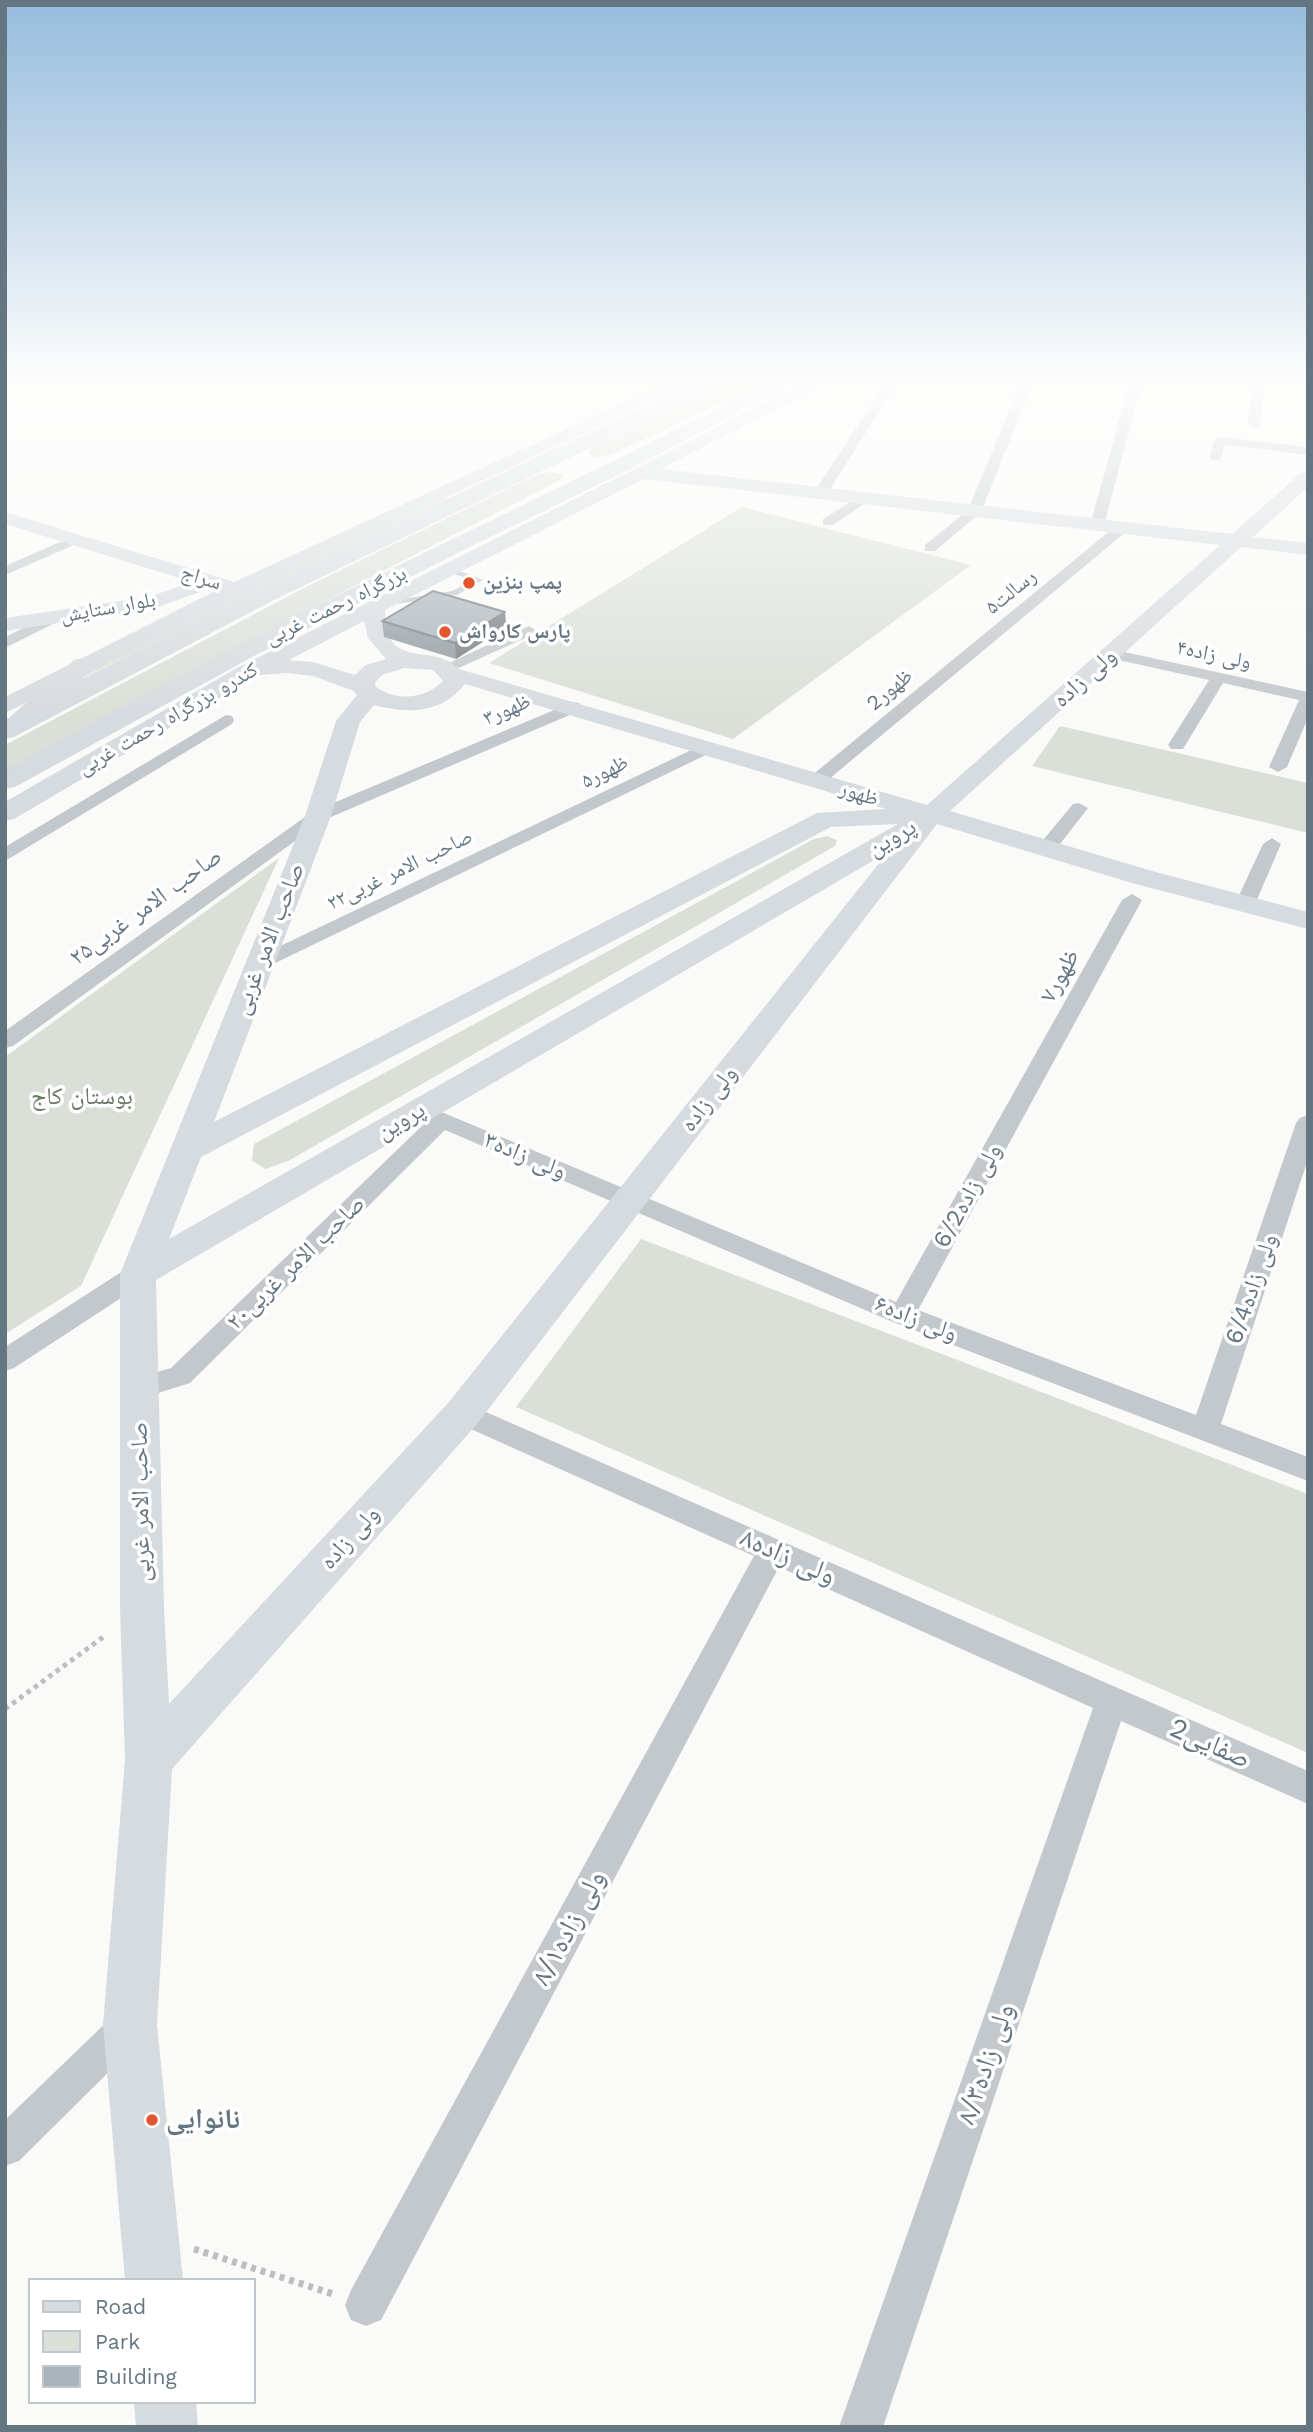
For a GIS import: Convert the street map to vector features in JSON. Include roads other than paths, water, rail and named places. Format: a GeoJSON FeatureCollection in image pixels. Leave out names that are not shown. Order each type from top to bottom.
{"type":"FeatureCollection","features":[{"type":"Feature","properties":{"kind":"main road","name":"بزرگراه رحمت غربی"},"geometry":{"type":"LineString","coordinates":[[10,720],[471,495]]}},
{"type":"Feature","properties":{"kind":"main road"},"geometry":{"type":"LineString","coordinates":[[546,502],[555,495]]}},
{"type":"Feature","properties":{"kind":"main road","name":"بزرگراه رحمت غربی"},"geometry":{"type":"LineString","coordinates":[[5,782],[245,651],[559,495]]}},
{"type":"Feature","properties":{"kind":"main road"},"geometry":{"type":"LineString","coordinates":[[10,720],[82,665]]}},
{"type":"Feature","properties":{"kind":"street"},"geometry":{"type":"LineString","coordinates":[[82,665],[176,617],[432,495]]}},
{"type":"Feature","properties":{"kind":"street","name":"کندرو بزرگراه رحمت غربی"},"geometry":{"type":"LineString","coordinates":[[5,813],[245,673],[375,605],[461,571],[602,495]]}},
{"type":"Feature","properties":{"kind":"street"},"geometry":{"type":"LineString","coordinates":[[833,495],[1308,550]]}},
{"type":"Feature","properties":{"kind":"street"},"geometry":{"type":"LineString","coordinates":[[930,548],[974,512],[980,495]]}},
{"type":"Feature","properties":{"kind":"street"},"geometry":{"type":"LineString","coordinates":[[1097,525],[1105,495]]}},
{"type":"Feature","properties":{"kind":"street","name":"ولی زاده"},"geometry":{"type":"LineString","coordinates":[[149,1760],[463,1413],[931,815],[1287,495]]}},
{"type":"Feature","properties":{"kind":"street"},"geometry":{"type":"LineString","coordinates":[[828,522],[862,499]]}},
{"type":"Feature","properties":{"kind":"street","name":"سراج"},"geometry":{"type":"LineString","coordinates":[[5,518],[236,589]]}},
{"type":"Feature","properties":{"kind":"street","name":"رسالت۵"},"geometry":{"type":"LineString","coordinates":[[991,635],[1122,528]]}},
{"type":"Feature","properties":{"kind":"street"},"geometry":{"type":"LineString","coordinates":[[5,571],[76,539]]}},
{"type":"Feature","properties":{"kind":"street","name":"بلوار ستایش"},"geometry":{"type":"LineString","coordinates":[[5,625],[54,618],[96,606],[153,585],[168,576],[165,567]]}},
{"type":"Feature","properties":{"kind":"street","name":"بلوار ستایش"},"geometry":{"type":"LineString","coordinates":[[5,612],[152,603],[190,590],[207,580]]}},
{"type":"Feature","properties":{"kind":"street"},"geometry":{"type":"LineString","coordinates":[[152,603],[179,604],[184,609],[176,617]]}},
{"type":"Feature","properties":{"kind":"street"},"geometry":{"type":"LineString","coordinates":[[375,605],[373,627],[378,640],[402,662]]}},
{"type":"Feature","properties":{"kind":"street"},"geometry":{"type":"LineString","coordinates":[[5,643],[54,618]]}},
{"type":"Feature","properties":{"kind":"street"},"geometry":{"type":"LineString","coordinates":[[386,722],[450,690],[455,682],[450,671],[530,631]]}},
{"type":"Feature","properties":{"kind":"street","name":"2ظهور"},"geometry":{"type":"LineString","coordinates":[[817,780],[991,635]]}},
{"type":"Feature","properties":{"kind":"street","name":"ولی زاده۴"},"geometry":{"type":"LineString","coordinates":[[1111,654],[1308,698]]}},
{"type":"Feature","properties":{"kind":"street","name":"ظهور"},"geometry":{"type":"LineString","coordinates":[[402,662],[426,662],[493,686],[573,707],[1046,849],[1308,921]]}},
{"type":"Feature","properties":{"kind":"street","name":"صاحب الامر غربی"},"geometry":{"type":"LineString","coordinates":[[154,2278],[130,2025],[149,1760],[142,1608],[138,1274],[318,816],[350,747],[348,721],[366,691],[364,678],[373,670],[402,662]]}},
{"type":"Feature","properties":{"kind":"street"},"geometry":{"type":"LineString","coordinates":[[245,673],[278,665],[304,667],[339,676],[390,703],[428,700],[493,686]]}},
{"type":"Feature","properties":{"kind":"street"},"geometry":{"type":"LineString","coordinates":[[1177,745],[1218,678]]}},
{"type":"Feature","properties":{"kind":"street"},"geometry":{"type":"LineString","coordinates":[[1278,767],[1308,698]]}},
{"type":"Feature","properties":{"kind":"street","name":"ظهور۳"},"geometry":{"type":"LineString","coordinates":[[318,816],[573,707]]}},
{"type":"Feature","properties":{"kind":"street"},"geometry":{"type":"LineString","coordinates":[[6,853],[226,720]]}},
{"type":"Feature","properties":{"kind":"street","name":"ظهور۵"},"geometry":{"type":"LineString","coordinates":[[523,836],[706,748]]}},
{"type":"Feature","properties":{"kind":"street"},"geometry":{"type":"LineString","coordinates":[[1046,849],[1079,808]]}},
{"type":"Feature","properties":{"kind":"street","name":"پروین"},"geometry":{"type":"LineString","coordinates":[[185,1151],[826,819],[931,815]]}},
{"type":"Feature","properties":{"kind":"street","name":"پروین"},"geometry":{"type":"LineString","coordinates":[[138,1274],[431,1116],[931,815]]}},
{"type":"Feature","properties":{"kind":"street","name":"صاحب الامر غربی۲۵"},"geometry":{"type":"LineString","coordinates":[[5,1041],[318,816]]}},
{"type":"Feature","properties":{"kind":"street"},"geometry":{"type":"LineString","coordinates":[[826,819],[881,844]]}},
{"type":"Feature","properties":{"kind":"street","name":"صاحب الامر غربی٢٢"},"geometry":{"type":"LineString","coordinates":[[260,962],[523,836]]}},
{"type":"Feature","properties":{"kind":"street"},"geometry":{"type":"LineString","coordinates":[[1245,904],[1272,844]]}},
{"type":"Feature","properties":{"kind":"street","name":"ظهور۷"},"geometry":{"type":"LineString","coordinates":[[1033,1078],[1132,900]]}},
{"type":"Feature","properties":{"kind":"street","name":"6/2ولی زاده"},"geometry":{"type":"LineString","coordinates":[[902,1315],[1033,1078]]}},
{"type":"Feature","properties":{"kind":"street","name":"ولی زاده۳"},"geometry":{"type":"LineString","coordinates":[[431,1116],[630,1200]]}},
{"type":"Feature","properties":{"kind":"street","name":"صاحب الامر غربی۲۰"},"geometry":{"type":"LineString","coordinates":[[139,1388],[180,1376],[431,1116]]}},
{"type":"Feature","properties":{"kind":"street","name":"6/4ولی زاده"},"geometry":{"type":"LineString","coordinates":[[1205,1430],[1308,1122]]}},
{"type":"Feature","properties":{"kind":"street","name":"ولی زاده۶"},"geometry":{"type":"LineString","coordinates":[[630,1200],[902,1315],[1308,1469]]}},
{"type":"Feature","properties":{"kind":"street"},"geometry":{"type":"LineString","coordinates":[[5,1361],[138,1274]]}},
{"type":"Feature","properties":{"kind":"street","name":"ولی زاده۸"},"geometry":{"type":"LineString","coordinates":[[463,1413],[1112,1701]]}},
{"type":"Feature","properties":{"kind":"street","name":"ولی زاده۸/۱"},"geometry":{"type":"LineString","coordinates":[[366,2305],[773,1550]]}},
{"type":"Feature","properties":{"kind":"street","name":"2صفایی"},"geometry":{"type":"LineString","coordinates":[[1112,1701],[1308,1788]]}},
{"type":"Feature","properties":{"kind":"street","name":"ولی زاده۸/۳"},"geometry":{"type":"LineString","coordinates":[[861,2427],[1112,1701]]}},
{"type":"Feature","properties":{"kind":"street"},"geometry":{"type":"LineString","coordinates":[[5,2147],[130,2025]]}},
{"type":"Feature","properties":{"kind":"street"},"geometry":{"type":"LineString","coordinates":[[165,2404],[167,2427]]}},
{"type":"Feature","properties":{"kind":"lane"},"geometry":{"type":"LineString","coordinates":[[375,605],[403,601],[432,596],[454,593],[479,580],[461,571],[403,601]]}},
{"type":"Feature","properties":{"kind":"place","name":"پمپ بنزین"},"geometry":{"type":"Point","coordinates":[469,583]}},
{"type":"Feature","properties":{"kind":"place","name":"پارس کارواش"},"geometry":{"type":"Point","coordinates":[445,632]}},
{"type":"Feature","properties":{"kind":"place","name":"نانوایی"},"geometry":{"type":"Point","coordinates":[152,2120]}},
{"type":"Feature","properties":{"kind":"park label","name":"بوستان کاج"},"geometry":{"type":"Point","coordinates":[82,1097]}}]}
